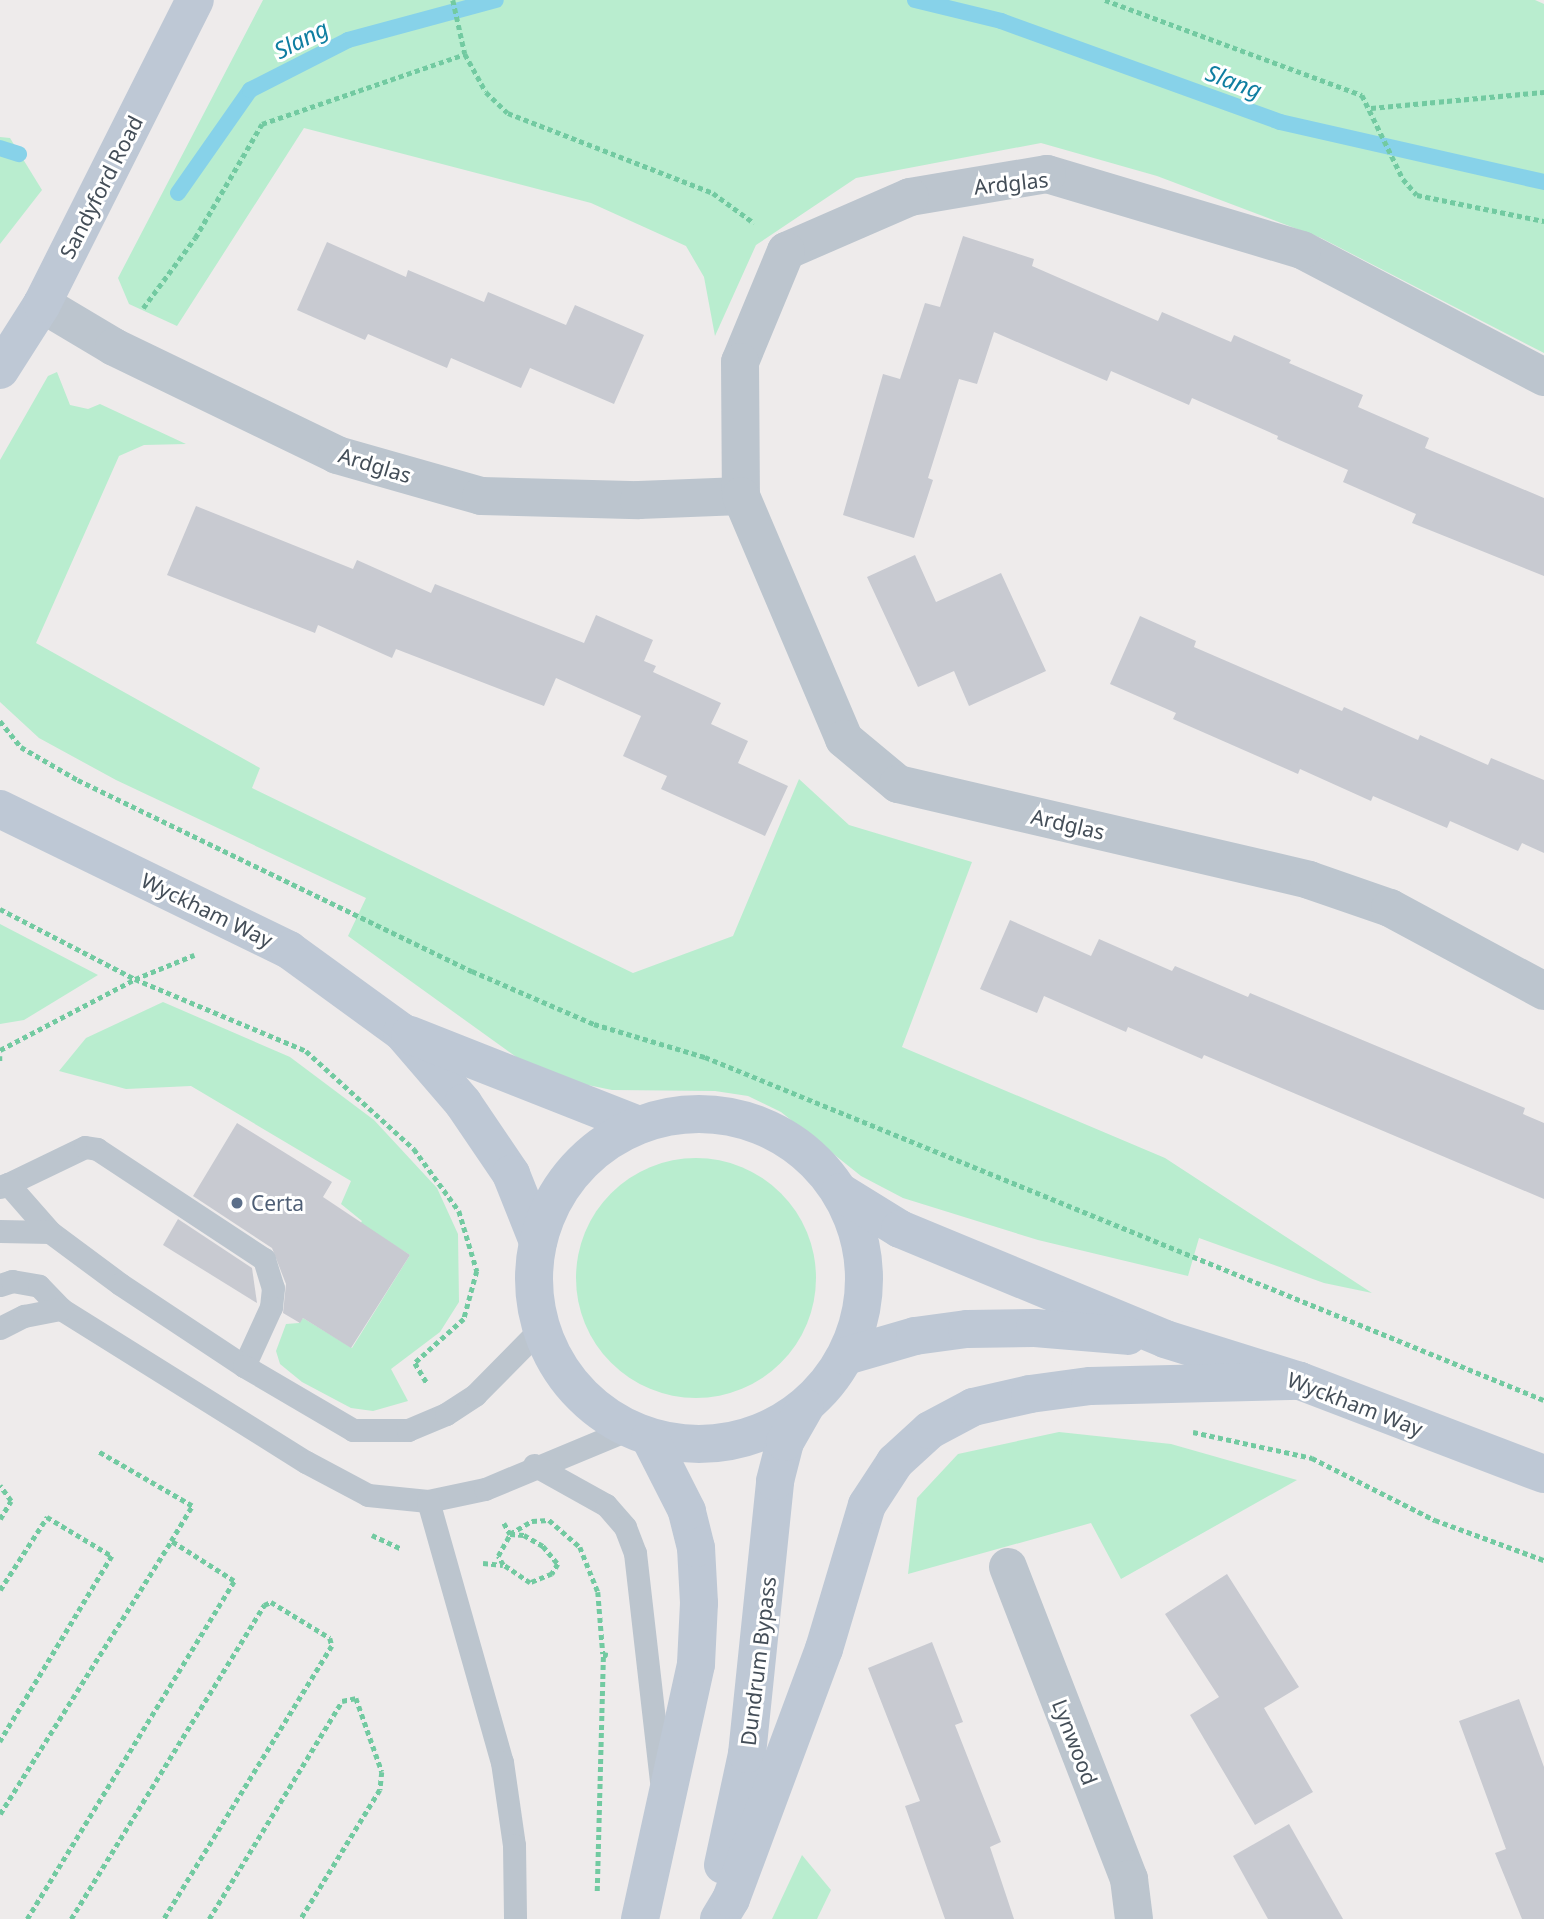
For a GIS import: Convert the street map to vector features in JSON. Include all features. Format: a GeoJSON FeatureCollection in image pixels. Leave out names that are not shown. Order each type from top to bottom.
{"type":"FeatureCollection","features":[{"type":"Feature","properties":{"kind":"main road","name":"Sandyford Road"},"geometry":{"type":"LineString","coordinates":[[0,370],[42,304],[195,0]]}},
{"type":"Feature","properties":{"kind":"main road","name":"Wyckham Way"},"geometry":{"type":"LineString","coordinates":[[0,808],[289,950],[402,1032],[463,1103],[511,1174],[538,1242]]}},
{"type":"Feature","properties":{"kind":"main road","name":"Wyckham Way"},"geometry":{"type":"LineString","coordinates":[[402,1032],[638,1125]]}},
{"type":"Feature","properties":{"kind":"main road"},"geometry":{"type":"LineString","coordinates":[[640,1433],[710,1444],[743,1439],[773,1427],[806,1406],[846,1356],[864,1291],[860,1240],[840,1192],[807,1153],[765,1127],[716,1114],[663,1117],[638,1125],[601,1146],[570,1175],[553,1200],[538,1242],[534,1276],[541,1328],[555,1360],[575,1388],[640,1433],[687,1511],[696,1548],[699,1603],[696,1664],[640,1919]]}},
{"type":"Feature","properties":{"kind":"main road","name":"Wyckham Way"},"geometry":{"type":"LineString","coordinates":[[840,1192],[900,1229],[1165,1339],[1300,1381],[1544,1474]]}},
{"type":"Feature","properties":{"kind":"main road","name":"Wyckham Way"},"geometry":{"type":"LineString","coordinates":[[846,1356],[915,1336],[967,1329],[1035,1328],[1165,1339]]}},
{"type":"Feature","properties":{"kind":"main road"},"geometry":{"type":"LineString","coordinates":[[719,1919],[732,1899],[824,1649],[867,1505],[895,1462],[930,1430],[973,1407],[1030,1394],[1090,1386],[1300,1381]]}},
{"type":"Feature","properties":{"kind":"main road","name":"Dundrum Bypass"},"geometry":{"type":"LineString","coordinates":[[712,1919],[747,1754],[763,1634],[775,1481],[785,1442],[806,1406]]}},
{"type":"Feature","properties":{"kind":"street","name":"Ardglas"},"geometry":{"type":"LineString","coordinates":[[1544,377],[1302,250],[1047,174],[909,197],[786,251],[740,362],[741,496],[844,739],[898,784],[1309,880],[1390,908],[1544,991]]}},
{"type":"Feature","properties":{"kind":"street","name":"Ardglas"},"geometry":{"type":"LineString","coordinates":[[42,304],[114,347],[337,455],[481,496],[639,500],[741,496]]}},
{"type":"Feature","properties":{"kind":"street","name":"Lynwood"},"geometry":{"type":"LineString","coordinates":[[1008,1567],[1129,1879],[1134,1919]]}},
{"type":"Feature","properties":{"kind":"lane"},"geometry":{"type":"LineString","coordinates":[[244,1366],[271,1307],[273,1288],[264,1259],[97,1149],[85,1147],[4,1186],[50,1232],[244,1366],[352,1430],[408,1430],[444,1416],[475,1395],[541,1328]]}},
{"type":"Feature","properties":{"kind":"lane"},"geometry":{"type":"LineString","coordinates":[[0,1231],[50,1232]]}},
{"type":"Feature","properties":{"kind":"lane"},"geometry":{"type":"LineString","coordinates":[[0,1285],[12,1281],[39,1286],[61,1309],[306,1462],[368,1495],[428,1501],[485,1489],[534,1465],[640,1433]]}},
{"type":"Feature","properties":{"kind":"lane"},"geometry":{"type":"LineString","coordinates":[[0,1328],[24,1316],[61,1309]]}},
{"type":"Feature","properties":{"kind":"lane"},"geometry":{"type":"LineString","coordinates":[[534,1465],[606,1505],[625,1527],[635,1553],[664,1808]]}},
{"type":"Feature","properties":{"kind":"lane"},"geometry":{"type":"LineString","coordinates":[[428,1501],[502,1762],[514,1845],[515,1919]]}},
{"type":"Feature","properties":{"kind":"path"},"geometry":{"type":"LineString","coordinates":[[453,0],[465,54],[486,92],[508,113],[712,193],[786,251]]}},
{"type":"Feature","properties":{"kind":"path"},"geometry":{"type":"LineString","coordinates":[[1105,0],[1362,94],[1403,179],[1417,195],[1544,220]]}},
{"type":"Feature","properties":{"kind":"path"},"geometry":{"type":"LineString","coordinates":[[143,308],[195,239],[262,124],[465,54]]}},
{"type":"Feature","properties":{"kind":"path"},"geometry":{"type":"LineString","coordinates":[[1371,108],[1544,92]]}},
{"type":"Feature","properties":{"kind":"path"},"geometry":{"type":"LineString","coordinates":[[0,721],[21,747],[78,780],[472,971],[594,1024],[718,1062],[1544,1400]]}},
{"type":"Feature","properties":{"kind":"path"},"geometry":{"type":"LineString","coordinates":[[0,909],[135,979]]}},
{"type":"Feature","properties":{"kind":"path"},"geometry":{"type":"LineString","coordinates":[[0,1056],[0,1063]]}},
{"type":"Feature","properties":{"kind":"path"},"geometry":{"type":"LineString","coordinates":[[1179,1430],[1312,1458],[1435,1520],[1544,1560]]}},
{"type":"Feature","properties":{"kind":"path"},"geometry":{"type":"LineString","coordinates":[[0,1814],[192,1506],[97,1451]]}},
{"type":"Feature","properties":{"kind":"path"},"geometry":{"type":"LineString","coordinates":[[0,1486],[11,1501],[0,1519]]}},
{"type":"Feature","properties":{"kind":"path"},"geometry":{"type":"LineString","coordinates":[[0,1590],[47,1517],[112,1556],[0,1742]]}},
{"type":"Feature","properties":{"kind":"path"},"geometry":{"type":"LineString","coordinates":[[509,1534],[524,1535],[542,1546],[558,1564],[552,1574],[530,1583],[503,1565],[498,1556],[509,1534]]}},
{"type":"Feature","properties":{"kind":"path"},"geometry":{"type":"LineString","coordinates":[[27,1919],[233,1584],[232,1577],[171,1541]]}},
{"type":"Feature","properties":{"kind":"path"},"geometry":{"type":"LineString","coordinates":[[71,1919],[264,1605],[271,1602],[330,1638],[332,1646],[164,1919]]}},
{"type":"Feature","properties":{"kind":"path"},"geometry":{"type":"LineString","coordinates":[[596,1895],[603,1654]]}},
{"type":"Feature","properties":{"kind":"path"},"geometry":{"type":"LineString","coordinates":[[209,1919],[342,1702],[356,1698],[382,1772],[380,1790],[301,1919]]}},
{"type":"Feature","properties":{"kind":"green space"},"geometry":{"type":"Polygon","coordinates":[[[263,0],[1535,0],[1544,4],[1544,353],[1321,238],[1157,176],[1041,143],[856,178],[756,245],[715,336],[704,277],[686,246],[591,203],[304,128],[177,326],[129,304],[118,278],[263,0]]]}},
{"type":"Feature","properties":{"kind":"green space"},"geometry":{"type":"Polygon","coordinates":[[[0,137],[10,138],[42,190],[0,244],[0,137]]]}},
{"type":"Feature","properties":{"kind":"green space"},"geometry":{"type":"Polygon","coordinates":[[[57,372],[70,405],[88,409],[100,404],[186,444],[144,445],[119,456],[36,643],[260,768],[252,788],[633,973],[733,936],[799,779],[849,825],[972,862],[902,1047],[1165,1158],[1372,1293],[1324,1283],[1199,1238],[1188,1276],[1038,1240],[903,1198],[861,1176],[781,1112],[748,1096],[715,1091],[612,1090],[578,1083],[519,1059],[348,936],[366,898],[116,780],[39,738],[0,702],[0,460],[48,376],[57,372]]]}},
{"type":"Feature","properties":{"kind":"green space"},"geometry":{"type":"Polygon","coordinates":[[[0,924],[98,975],[24,1020],[0,1024],[0,924]]]}},
{"type":"Feature","properties":{"kind":"green space"},"geometry":{"type":"Polygon","coordinates":[[[163,1002],[290,1057],[374,1120],[437,1188],[458,1234],[459,1302],[440,1332],[391,1369],[408,1401],[373,1411],[351,1408],[302,1382],[280,1364],[276,1351],[286,1324],[299,1323],[303,1318],[352,1348],[410,1255],[360,1224],[362,1221],[341,1204],[351,1181],[191,1086],[126,1089],[59,1071],[86,1038],[163,1002]]]}},
{"type":"Feature","properties":{"kind":"green space"},"geometry":{"type":"Polygon","coordinates":[[[696,1158],[719,1160],[742,1167],[763,1178],[781,1193],[796,1211],[807,1232],[814,1255],[814,1301],[807,1324],[796,1345],[781,1363],[763,1378],[742,1389],[719,1396],[696,1398],[673,1396],[650,1389],[629,1378],[611,1363],[596,1345],[585,1324],[578,1301],[576,1278],[578,1255],[585,1232],[596,1211],[611,1193],[629,1178],[650,1167],[673,1160],[696,1158]]]}},
{"type":"Feature","properties":{"kind":"green space"},"geometry":{"type":"Polygon","coordinates":[[[1059,1432],[1171,1444],[1297,1480],[1121,1579],[1091,1523],[908,1574],[917,1498],[958,1454],[1059,1432]]]}},
{"type":"Feature","properties":{"kind":"green space"},"geometry":{"type":"Polygon","coordinates":[[[802,1855],[831,1890],[817,1919],[772,1919],[802,1855]]]}},
{"type":"Feature","properties":{"kind":"building"},"geometry":{"type":"Polygon","coordinates":[[[963,236],[1034,259],[1032,266],[1158,321],[1162,312],[1231,342],[1234,335],[1291,360],[1289,363],[1363,395],[1358,407],[1429,438],[1425,448],[1544,498],[1544,576],[1412,523],[1416,514],[1343,482],[1348,470],[1277,439],[1278,436],[1192,398],[1189,405],[1111,371],[1107,381],[994,332],[977,384],[959,379],[928,478],[933,480],[914,538],[843,515],[883,374],[900,379],[925,303],[940,307],[963,236]]]}},
{"type":"Feature","properties":{"kind":"building"},"geometry":{"type":"Polygon","coordinates":[[[327,242],[406,277],[408,270],[484,302],[488,292],[566,325],[575,305],[644,335],[614,404],[530,368],[521,388],[451,358],[447,368],[368,334],[365,340],[297,310],[327,242]]]}},
{"type":"Feature","properties":{"kind":"building"},"geometry":{"type":"Polygon","coordinates":[[[196,506],[353,569],[357,560],[431,593],[435,584],[584,643],[596,615],[653,640],[644,661],[656,666],[653,672],[721,703],[711,724],[748,741],[738,763],[788,786],[765,836],[661,789],[667,776],[623,756],[641,716],[556,678],[544,706],[396,649],[392,658],[318,625],[315,633],[167,575],[196,506]]]}},
{"type":"Feature","properties":{"kind":"building"},"geometry":{"type":"Polygon","coordinates":[[[915,555],[936,602],[1001,573],[1046,671],[969,706],[954,671],[918,687],[867,577],[915,555]]]}},
{"type":"Feature","properties":{"kind":"building"},"geometry":{"type":"Polygon","coordinates":[[[1140,616],[1196,641],[1194,647],[1342,711],[1344,707],[1418,740],[1420,735],[1488,765],[1491,758],[1544,780],[1544,853],[1522,843],[1518,851],[1450,821],[1447,828],[1373,796],[1371,801],[1300,769],[1298,774],[1173,719],[1176,713],[1110,684],[1140,616]]]}},
{"type":"Feature","properties":{"kind":"building"},"geometry":{"type":"Polygon","coordinates":[[[1010,920],[1091,956],[1099,939],[1172,971],[1175,966],[1248,997],[1250,993],[1525,1108],[1523,1114],[1544,1123],[1544,1199],[1204,1055],[1202,1059],[1128,1027],[1126,1032],[1044,996],[1037,1013],[980,989],[1010,920]]]}},
{"type":"Feature","properties":{"kind":"building"},"geometry":{"type":"Polygon","coordinates":[[[237,1123],[332,1182],[323,1197],[410,1255],[351,1348],[303,1318],[300,1323],[283,1313],[286,1284],[272,1248],[193,1196],[237,1123]]]}},
{"type":"Feature","properties":{"kind":"building"},"geometry":{"type":"Polygon","coordinates":[[[178,1219],[252,1268],[257,1303],[163,1245],[178,1219]]]}},
{"type":"Feature","properties":{"kind":"building"},"geometry":{"type":"Polygon","coordinates":[[[1227,1574],[1299,1687],[1264,1708],[1313,1792],[1255,1825],[1190,1715],[1219,1697],[1165,1614],[1227,1574]]]}},
{"type":"Feature","properties":{"kind":"building"},"geometry":{"type":"Polygon","coordinates":[[[932,1642],[963,1722],[955,1725],[1001,1842],[990,1847],[1014,1919],[945,1919],[905,1806],[920,1801],[868,1668],[932,1642]]]}},
{"type":"Feature","properties":{"kind":"building"},"geometry":{"type":"Polygon","coordinates":[[[1519,1699],[1544,1767],[1544,1919],[1522,1919],[1495,1853],[1506,1849],[1459,1721],[1519,1699]]]}},
{"type":"Feature","properties":{"kind":"building"},"geometry":{"type":"Polygon","coordinates":[[[1289,1824],[1343,1919],[1268,1919],[1233,1856],[1289,1824]]]}},
{"type":"Feature","properties":{"kind":"waterway","name":"Slang"},"geometry":{"type":"LineString","coordinates":[[178,193],[250,90],[348,40],[496,0]]}},
{"type":"Feature","properties":{"kind":"waterway","name":"Slang"},"geometry":{"type":"LineString","coordinates":[[915,0],[1001,21],[1280,122],[1544,182]]}},
{"type":"Feature","properties":{"kind":"waterway","name":"Slang"},"geometry":{"type":"LineString","coordinates":[[0,148],[19,154]]}},
{"type":"Feature","properties":{"kind":"place","name":"Certa"},"geometry":{"type":"Point","coordinates":[237,1203]}}]}
